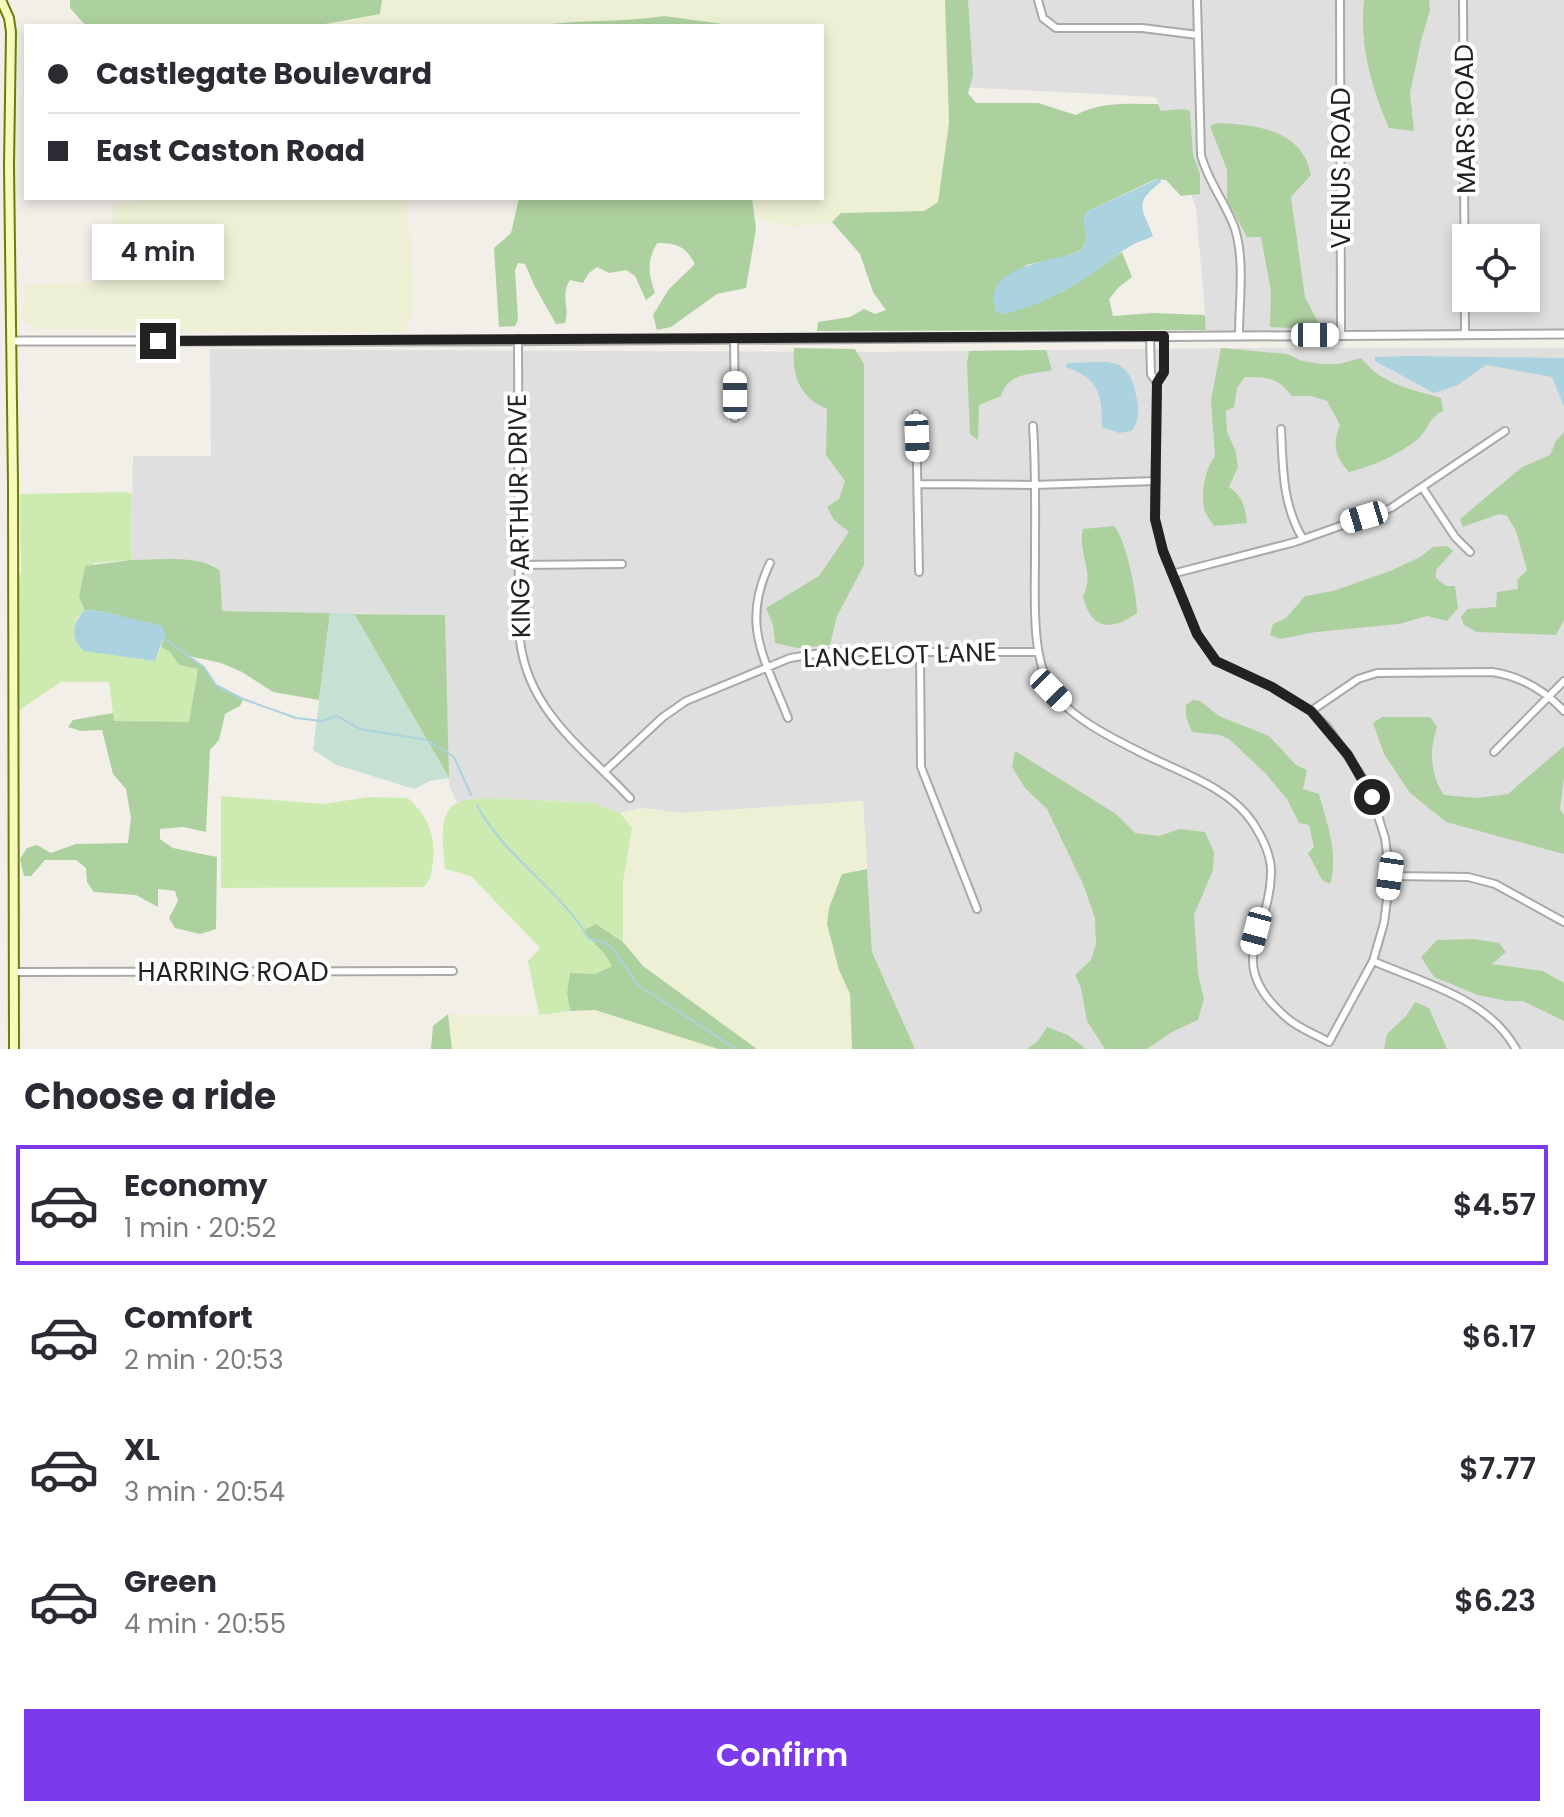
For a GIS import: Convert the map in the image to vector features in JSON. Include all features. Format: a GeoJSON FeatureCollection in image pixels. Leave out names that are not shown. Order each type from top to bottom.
{"type":"FeatureCollection","features":[{"type":"Feature","properties":{"kind":"main road"},"geometry":{"type":"LineString","coordinates":[[1,0],[11,32],[14,1049]]}},
{"type":"Feature","properties":{"kind":"street"},"geometry":{"type":"LineString","coordinates":[[1038,0],[1043,18],[1056,28],[1142,28],[1198,35]]}},
{"type":"Feature","properties":{"kind":"street"},"geometry":{"type":"LineString","coordinates":[[1197,0],[1201,155],[1237,235],[1239,335]]}},
{"type":"Feature","properties":{"kind":"street","name":"VENUS ROAD"},"geometry":{"type":"LineString","coordinates":[[1340,0],[1341,335]]}},
{"type":"Feature","properties":{"kind":"street","name":"MARS ROAD"},"geometry":{"type":"LineString","coordinates":[[1463,0],[1465,334]]}},
{"type":"Feature","properties":{"kind":"street"},"geometry":{"type":"LineString","coordinates":[[11,341],[1564,334]]}},
{"type":"Feature","properties":{"kind":"street"},"geometry":{"type":"LineString","coordinates":[[1150,336],[1151,374],[1157,383]]}},
{"type":"Feature","properties":{"kind":"street"},"geometry":{"type":"LineString","coordinates":[[1033,426],[1035,613],[1038,652],[1051,690],[1073,712],[1144,754],[1209,786],[1236,804],[1252,821],[1266,848],[1271,871],[1268,896],[1252,947],[1252,962],[1269,1001],[1289,1020],[1329,1042],[1373,961],[1384,923],[1390,876],[1385,838],[1372,797],[1348,755],[1311,711],[1272,687],[1216,661],[1197,634],[1163,551],[1155,519],[1157,383],[1164,372],[1164,336]]}},
{"type":"Feature","properties":{"kind":"street"},"geometry":{"type":"LineString","coordinates":[[734,338],[735,418]]}},
{"type":"Feature","properties":{"kind":"street","name":"KING ARTHUR DRIVE"},"geometry":{"type":"LineString","coordinates":[[518,339],[520,648],[531,685],[549,713],[630,798]]}},
{"type":"Feature","properties":{"kind":"street"},"geometry":{"type":"LineString","coordinates":[[916,414],[919,572]]}},
{"type":"Feature","properties":{"kind":"street"},"geometry":{"type":"LineString","coordinates":[[1281,429],[1286,498],[1293,522],[1303,539]]}},
{"type":"Feature","properties":{"kind":"street"},"geometry":{"type":"LineString","coordinates":[[1172,574],[1303,539],[1391,508],[1505,431]]}},
{"type":"Feature","properties":{"kind":"street"},"geometry":{"type":"LineString","coordinates":[[919,484],[1034,485],[1156,481]]}},
{"type":"Feature","properties":{"kind":"street"},"geometry":{"type":"LineString","coordinates":[[1422,487],[1455,537],[1470,552]]}},
{"type":"Feature","properties":{"kind":"street"},"geometry":{"type":"LineString","coordinates":[[770,563],[759,585],[756,633],[788,718]]}},
{"type":"Feature","properties":{"kind":"street"},"geometry":{"type":"LineString","coordinates":[[518,565],[622,564]]}},
{"type":"Feature","properties":{"kind":"street"},"geometry":{"type":"LineString","coordinates":[[920,652],[921,767],[977,909]]}},
{"type":"Feature","properties":{"kind":"street","name":"LANCELOT LANE"},"geometry":{"type":"LineString","coordinates":[[605,771],[677,706],[790,658],[818,653],[1038,652]]}},
{"type":"Feature","properties":{"kind":"street"},"geometry":{"type":"LineString","coordinates":[[1311,711],[1358,679],[1377,673],[1492,672],[1505,674],[1550,696],[1564,711]]}},
{"type":"Feature","properties":{"kind":"street"},"geometry":{"type":"LineString","coordinates":[[1494,752],[1564,681]]}},
{"type":"Feature","properties":{"kind":"street"},"geometry":{"type":"LineString","coordinates":[[1390,876],[1468,877],[1495,884],[1564,922]]}},
{"type":"Feature","properties":{"kind":"street"},"geometry":{"type":"LineString","coordinates":[[1373,961],[1476,1006],[1493,1018],[1516,1049]]}},
{"type":"Feature","properties":{"kind":"street","name":"HARRING ROAD"},"geometry":{"type":"LineString","coordinates":[[13,972],[453,971]]}},
{"type":"Feature","properties":{"kind":"shaded area"},"geometry":{"type":"Polygon","coordinates":[[[958,0],[1564,0],[1564,333],[1207,335],[1196,208],[1156,97],[960,87],[958,0]]]}},
{"type":"Feature","properties":{"kind":"shaded area"},"geometry":{"type":"Polygon","coordinates":[[[1564,348],[1564,1049],[915,1049],[872,952],[863,801],[680,813],[642,808],[620,813],[593,803],[495,798],[457,802],[449,785],[444,615],[221,611],[220,571],[212,564],[131,560],[133,456],[211,456],[210,349],[860,352],[1564,348]]]}},
{"type":"Feature","properties":{"kind":"green space"},"geometry":{"type":"Polygon","coordinates":[[[70,0],[382,0],[380,14],[325,24],[84,24],[70,8],[70,0]]]}},
{"type":"Feature","properties":{"kind":"green space"},"geometry":{"type":"Polygon","coordinates":[[[382,0],[945,0],[949,123],[938,202],[924,211],[841,213],[832,222],[793,227],[759,219],[752,212],[752,200],[824,200],[824,24],[722,24],[664,16],[636,21],[546,24],[325,24],[380,14],[382,0]]]}},
{"type":"Feature","properties":{"kind":"green space"},"geometry":{"type":"Polygon","coordinates":[[[945,0],[968,0],[973,75],[968,93],[976,103],[1038,103],[1076,115],[1095,107],[1127,104],[1158,104],[1161,111],[1190,111],[1200,194],[1181,196],[1166,180],[1156,179],[1086,212],[1086,237],[1081,250],[1026,265],[1002,314],[1062,292],[1122,252],[1132,277],[1109,299],[1113,316],[1153,313],[1205,315],[1206,330],[817,331],[818,322],[850,317],[864,309],[875,314],[886,310],[873,292],[860,254],[832,222],[841,213],[924,211],[938,202],[949,123],[945,0]]]}},
{"type":"Feature","properties":{"kind":"green space"},"geometry":{"type":"Polygon","coordinates":[[[1364,0],[1429,0],[1430,10],[1410,93],[1414,131],[1389,128],[1383,113],[1365,49],[1364,0]]]}},
{"type":"Feature","properties":{"kind":"green space"},"geometry":{"type":"Polygon","coordinates":[[[664,16],[722,24],[551,24],[664,16]]]}},
{"type":"Feature","properties":{"kind":"green space"},"geometry":{"type":"Polygon","coordinates":[[[1217,123],[1276,132],[1298,148],[1306,160],[1311,175],[1291,197],[1305,297],[1320,326],[1311,329],[1270,327],[1271,291],[1261,237],[1247,237],[1227,200],[1227,170],[1210,126],[1217,123]]]}},
{"type":"Feature","properties":{"kind":"green space"},"geometry":{"type":"Polygon","coordinates":[[[147,200],[405,200],[414,308],[404,332],[46,330],[29,325],[21,318],[26,285],[114,281],[113,205],[147,200]]]}},
{"type":"Feature","properties":{"kind":"green space"},"geometry":{"type":"Polygon","coordinates":[[[519,200],[752,200],[756,229],[746,288],[717,294],[671,327],[657,330],[653,315],[669,289],[695,264],[680,247],[657,243],[650,267],[655,293],[646,300],[635,276],[626,270],[609,273],[597,267],[583,283],[570,280],[567,285],[565,323],[556,324],[525,264],[518,263],[515,270],[518,320],[515,326],[499,327],[494,248],[511,233],[519,200]]]}},
{"type":"Feature","properties":{"kind":"green space"},"geometry":{"type":"Polygon","coordinates":[[[794,348],[855,349],[864,364],[864,565],[837,616],[830,645],[797,648],[775,643],[773,625],[766,608],[819,576],[849,532],[834,520],[827,507],[839,499],[845,481],[826,455],[827,409],[804,393],[796,377],[794,348]]]}},
{"type":"Feature","properties":{"kind":"green space"},"geometry":{"type":"Polygon","coordinates":[[[1221,348],[1287,354],[1302,361],[1321,364],[1339,364],[1361,358],[1388,380],[1441,398],[1443,411],[1418,439],[1402,450],[1349,472],[1338,456],[1336,438],[1340,425],[1327,401],[1311,396],[1292,396],[1272,380],[1245,377],[1237,388],[1234,407],[1226,411],[1227,432],[1236,452],[1238,467],[1229,487],[1242,502],[1247,523],[1214,526],[1205,510],[1203,495],[1206,474],[1215,456],[1211,400],[1221,348]]]}},
{"type":"Feature","properties":{"kind":"green space"},"geometry":{"type":"Polygon","coordinates":[[[1046,350],[1052,370],[1015,379],[1004,388],[1001,396],[979,405],[978,440],[970,434],[969,351],[1046,350]]]}},
{"type":"Feature","properties":{"kind":"green space"},"geometry":{"type":"Polygon","coordinates":[[[1564,432],[1564,620],[1556,635],[1477,632],[1464,625],[1461,617],[1467,609],[1496,607],[1497,592],[1518,589],[1517,580],[1527,570],[1516,531],[1507,516],[1499,514],[1463,527],[1460,519],[1522,467],[1550,455],[1564,432]]]}},
{"type":"Feature","properties":{"kind":"green space"},"geometry":{"type":"Polygon","coordinates":[[[132,493],[131,560],[94,563],[79,598],[85,610],[76,619],[124,655],[155,661],[161,647],[170,652],[179,665],[198,669],[189,723],[114,721],[109,682],[61,682],[18,711],[15,590],[21,572],[20,494],[132,493]]]}},
{"type":"Feature","properties":{"kind":"green space"},"geometry":{"type":"Polygon","coordinates":[[[1114,526],[1127,554],[1137,613],[1111,625],[1097,622],[1091,616],[1083,596],[1088,579],[1082,538],[1083,529],[1114,526]]]}},
{"type":"Feature","properties":{"kind":"green space"},"geometry":{"type":"Polygon","coordinates":[[[1447,546],[1453,551],[1436,570],[1436,578],[1446,586],[1455,586],[1458,608],[1447,621],[1427,616],[1399,624],[1316,632],[1280,639],[1270,635],[1273,624],[1286,618],[1305,596],[1333,591],[1390,571],[1433,547],[1447,546]]]}},
{"type":"Feature","properties":{"kind":"green space"},"geometry":{"type":"Polygon","coordinates":[[[178,559],[212,566],[220,571],[222,611],[330,613],[319,700],[273,692],[221,663],[189,656],[204,667],[216,686],[243,699],[240,706],[225,714],[219,740],[210,750],[206,832],[183,827],[160,829],[160,839],[173,848],[217,857],[216,929],[200,934],[175,928],[169,918],[178,901],[175,891],[158,889],[158,907],[136,895],[94,892],[87,882],[86,868],[76,860],[45,860],[31,876],[24,876],[20,859],[27,848],[37,845],[51,853],[76,844],[128,843],[131,818],[126,789],[113,774],[102,730],[81,731],[68,727],[73,720],[113,713],[114,721],[189,722],[198,669],[179,665],[170,652],[161,647],[165,634],[105,612],[85,610],[79,598],[85,566],[131,560],[178,559]]]}},
{"type":"Feature","properties":{"kind":"green space"},"geometry":{"type":"Polygon","coordinates":[[[330,613],[354,613],[449,778],[430,781],[414,789],[337,765],[313,750],[330,613]]]}},
{"type":"Feature","properties":{"kind":"green space"},"geometry":{"type":"Polygon","coordinates":[[[354,614],[445,615],[449,778],[354,614]]]}},
{"type":"Feature","properties":{"kind":"green space"},"geometry":{"type":"Polygon","coordinates":[[[1193,700],[1200,701],[1219,716],[1269,736],[1296,765],[1307,770],[1303,789],[1319,794],[1331,839],[1333,861],[1330,884],[1322,880],[1308,853],[1314,847],[1309,825],[1299,823],[1287,799],[1266,774],[1229,739],[1192,732],[1186,717],[1186,705],[1193,700]]]}},
{"type":"Feature","properties":{"kind":"green space"},"geometry":{"type":"Polygon","coordinates":[[[1382,717],[1430,717],[1437,727],[1432,754],[1434,771],[1444,795],[1477,798],[1508,794],[1564,746],[1560,809],[1564,815],[1564,854],[1446,822],[1410,793],[1384,754],[1373,723],[1382,717]]]}},
{"type":"Feature","properties":{"kind":"green space"},"geometry":{"type":"Polygon","coordinates":[[[1015,751],[1116,814],[1135,833],[1159,836],[1180,829],[1205,832],[1214,852],[1213,870],[1194,915],[1198,974],[1204,999],[1198,1020],[1172,1032],[1147,1049],[1105,1049],[1087,1021],[1081,988],[1075,975],[1091,960],[1096,944],[1095,918],[1083,884],[1047,809],[1025,788],[1012,767],[1015,751]]]}},
{"type":"Feature","properties":{"kind":"green space"},"geometry":{"type":"Polygon","coordinates":[[[221,796],[323,804],[369,797],[408,798],[421,812],[432,835],[434,853],[429,879],[424,887],[221,888],[221,796]]]}},
{"type":"Feature","properties":{"kind":"green space"},"geometry":{"type":"Polygon","coordinates":[[[495,798],[593,803],[620,813],[632,828],[623,882],[623,942],[596,924],[589,939],[604,950],[612,966],[567,994],[570,1011],[539,1015],[528,961],[540,948],[471,876],[445,869],[443,833],[450,808],[465,800],[495,798]]]}},
{"type":"Feature","properties":{"kind":"green space"},"geometry":{"type":"Polygon","coordinates":[[[863,801],[867,869],[842,874],[839,970],[850,994],[852,1049],[757,1049],[643,966],[623,942],[623,882],[632,828],[620,813],[642,808],[680,813],[863,801]]]}},
{"type":"Feature","properties":{"kind":"green space"},"geometry":{"type":"Polygon","coordinates":[[[867,869],[872,952],[915,1049],[852,1049],[850,994],[839,970],[827,924],[829,908],[842,874],[867,869]]]}},
{"type":"Feature","properties":{"kind":"green space"},"geometry":{"type":"Polygon","coordinates":[[[596,924],[623,942],[643,966],[757,1049],[718,1049],[595,1010],[570,1011],[567,994],[570,973],[595,974],[612,966],[584,930],[596,924]]]}},
{"type":"Feature","properties":{"kind":"green space"},"geometry":{"type":"Polygon","coordinates":[[[1474,939],[1499,943],[1506,952],[1492,964],[1543,971],[1564,983],[1564,1021],[1523,1001],[1478,995],[1434,977],[1421,957],[1437,940],[1474,939]]]}},
{"type":"Feature","properties":{"kind":"green space"},"geometry":{"type":"Polygon","coordinates":[[[1415,1002],[1429,1008],[1447,1049],[1384,1049],[1387,1034],[1406,1016],[1415,1002]]]}},
{"type":"Feature","properties":{"kind":"green space"},"geometry":{"type":"Polygon","coordinates":[[[595,1010],[718,1049],[452,1049],[448,1014],[539,1015],[595,1010]]]}},
{"type":"Feature","properties":{"kind":"green space"},"geometry":{"type":"Polygon","coordinates":[[[448,1014],[452,1049],[431,1049],[433,1026],[448,1014]]]}},
{"type":"Feature","properties":{"kind":"green space"},"geometry":{"type":"Polygon","coordinates":[[[1047,1027],[1068,1035],[1086,1049],[1027,1049],[1037,1042],[1047,1027]]]}},
{"type":"Feature","properties":{"kind":"water"},"geometry":{"type":"Polygon","coordinates":[[[1160,178],[1161,182],[1146,196],[1142,207],[1153,236],[1130,246],[1089,276],[1057,294],[1031,306],[997,313],[994,297],[998,284],[1008,275],[1081,250],[1085,240],[1086,212],[1160,178]]]}},
{"type":"Feature","properties":{"kind":"water"},"geometry":{"type":"Polygon","coordinates":[[[1375,357],[1564,358],[1564,407],[1552,377],[1486,365],[1458,385],[1434,393],[1375,361],[1375,357]]]}},
{"type":"Feature","properties":{"kind":"water"},"geometry":{"type":"Polygon","coordinates":[[[1067,363],[1112,363],[1127,372],[1138,409],[1132,431],[1119,433],[1102,427],[1101,405],[1096,389],[1086,377],[1066,367],[1067,363]]]}},
{"type":"Feature","properties":{"kind":"water"},"geometry":{"type":"Polygon","coordinates":[[[85,610],[162,626],[165,634],[155,661],[84,651],[76,641],[74,630],[85,610]]]}},
{"type":"Feature","properties":{"kind":"waterway"},"geometry":{"type":"LineString","coordinates":[[164,638],[204,667],[216,685],[243,699],[296,718],[322,721],[337,716],[360,729],[427,740],[454,757],[471,795]]}},
{"type":"Feature","properties":{"kind":"waterway"},"geometry":{"type":"LineString","coordinates":[[477,805],[502,841],[563,904],[589,939],[603,942],[614,950],[638,985],[736,1049]]}},
{"type":"Feature","properties":{"kind":"route"},"geometry":{"type":"LineString","coordinates":[[158,341],[1164,336],[1164,372],[1157,383],[1155,519],[1163,551],[1197,634],[1216,661],[1272,687],[1311,711],[1348,755],[1372,797]]}}]}
